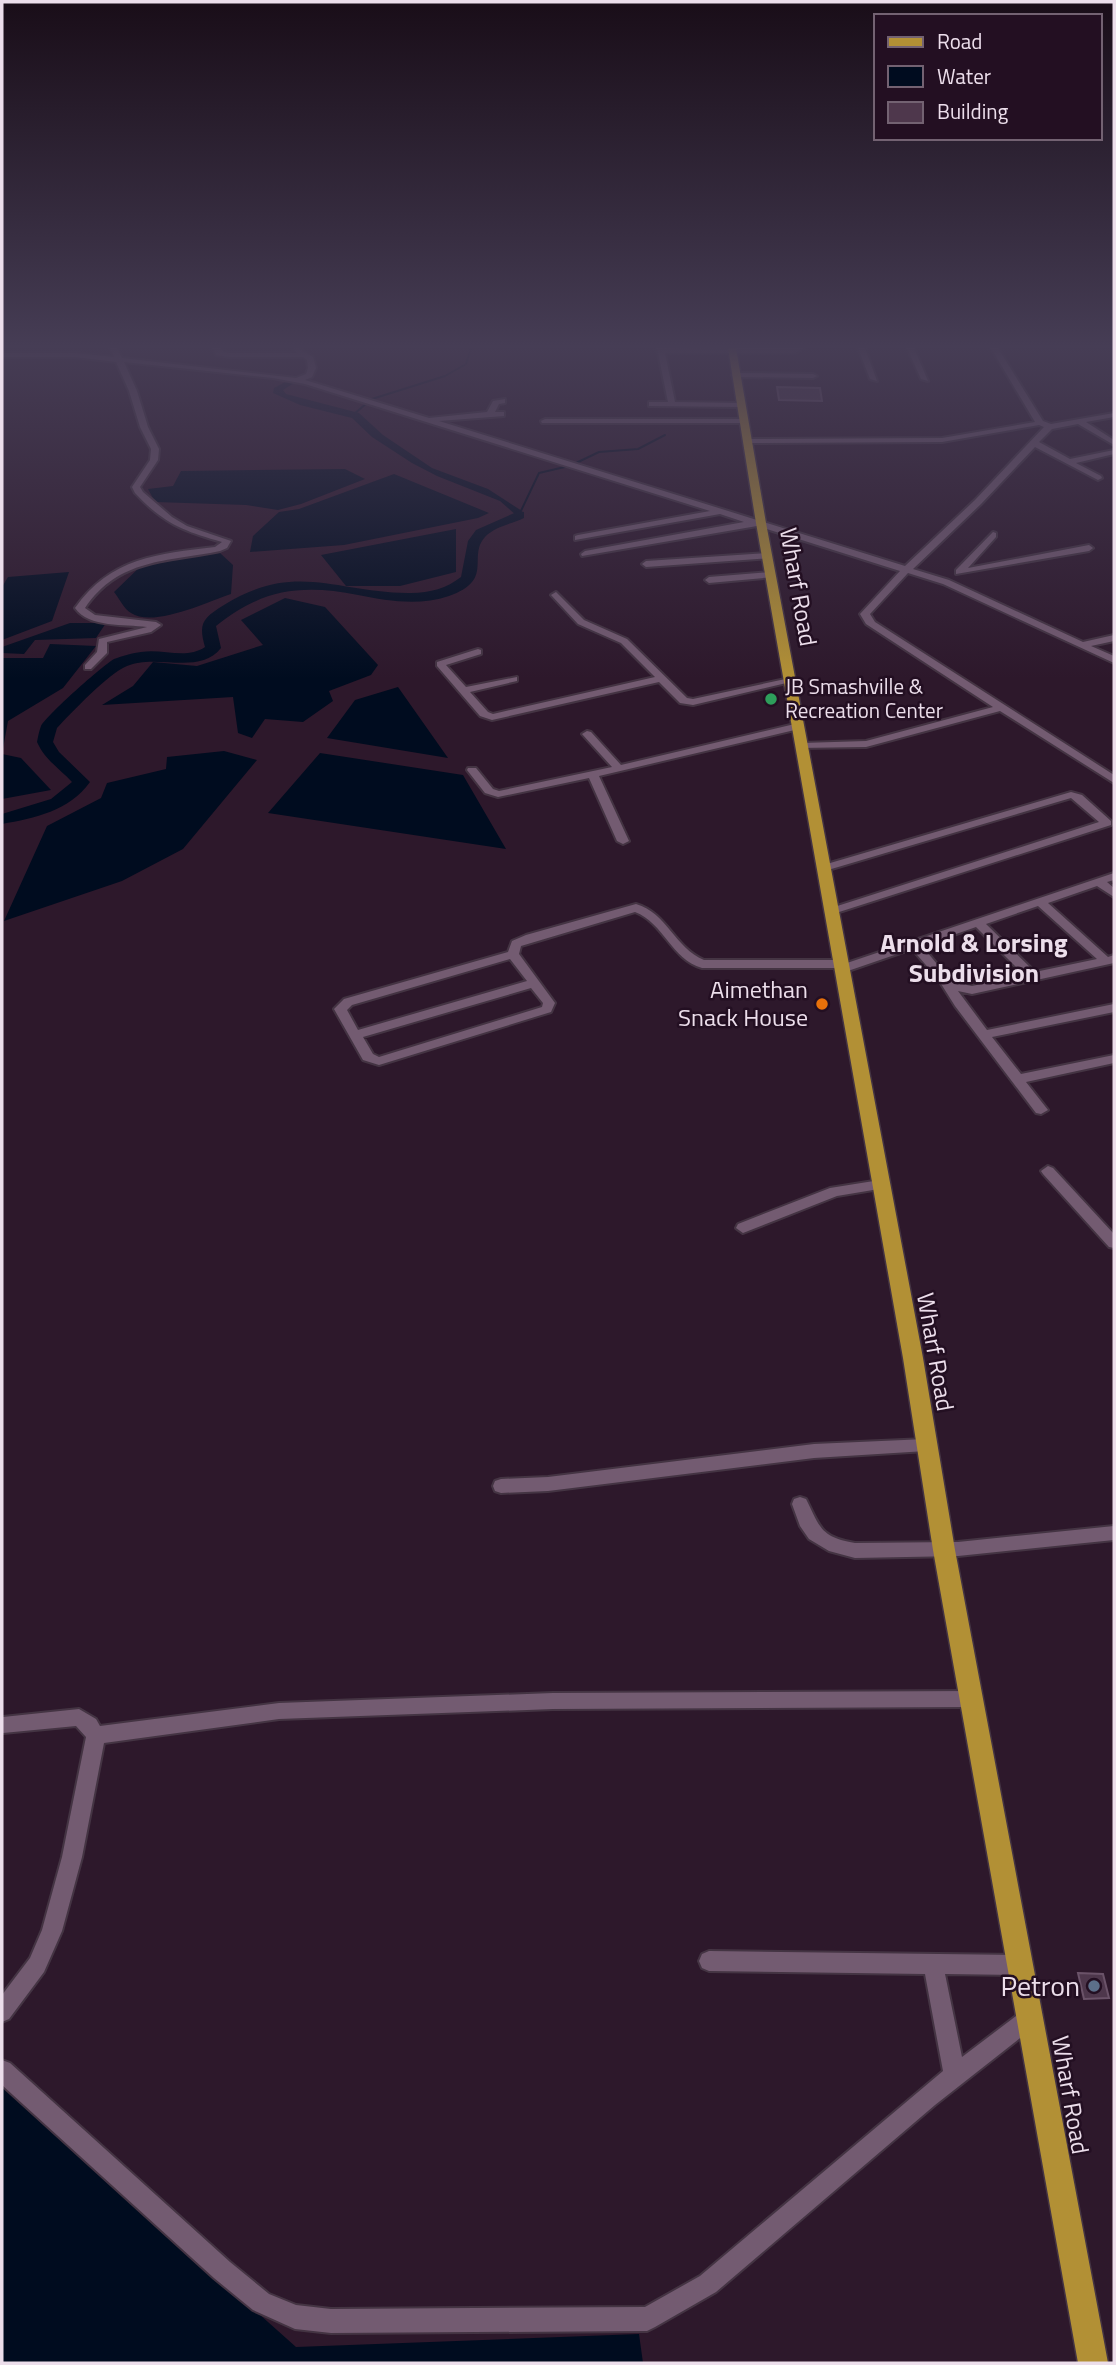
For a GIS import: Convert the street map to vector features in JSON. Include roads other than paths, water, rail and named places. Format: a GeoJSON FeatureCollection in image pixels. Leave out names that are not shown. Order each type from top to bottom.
{"type":"FeatureCollection","features":[{"type":"Feature","properties":{"kind":"main road","name":"Wharf Road"},"geometry":{"type":"LineString","coordinates":[[751,458],[944,1550],[1093,2363]]}},
{"type":"Feature","properties":{"kind":"street"},"geometry":{"type":"LineString","coordinates":[[88,667],[102,653],[102,641],[115,634],[150,631],[156,625],[93,618],[83,614],[80,608],[84,601],[103,582],[138,563],[217,549],[225,546],[227,541],[184,528],[169,519],[139,493],[136,487],[154,458]]}},
{"type":"Feature","properties":{"kind":"street"},"geometry":{"type":"LineString","coordinates":[[553,458],[946,582],[1114,660]]}},
{"type":"Feature","properties":{"kind":"street"},"geometry":{"type":"LineString","coordinates":[[1021,458],[905,570],[864,614],[1001,708],[1114,780]]}},
{"type":"Feature","properties":{"kind":"street"},"geometry":{"type":"LineString","coordinates":[[1062,458],[1098,478]]}},
{"type":"Feature","properties":{"kind":"street"},"geometry":{"type":"LineString","coordinates":[[1068,462],[1085,458]]}},
{"type":"Feature","properties":{"kind":"street"},"geometry":{"type":"LineString","coordinates":[[578,538],[722,511]]}},
{"type":"Feature","properties":{"kind":"street"},"geometry":{"type":"LineString","coordinates":[[585,554],[742,524],[761,524]]}},
{"type":"Feature","properties":{"kind":"street"},"geometry":{"type":"LineString","coordinates":[[946,582],[959,572],[993,535]]}},
{"type":"Feature","properties":{"kind":"street"},"geometry":{"type":"LineString","coordinates":[[959,572],[1089,548]]}},
{"type":"Feature","properties":{"kind":"street"},"geometry":{"type":"LineString","coordinates":[[646,564],[770,565]]}},
{"type":"Feature","properties":{"kind":"street"},"geometry":{"type":"LineString","coordinates":[[709,580],[770,565]]}},
{"type":"Feature","properties":{"kind":"street"},"geometry":{"type":"LineString","coordinates":[[556,595],[581,622],[627,644],[660,679],[688,702],[790,681]]}},
{"type":"Feature","properties":{"kind":"street"},"geometry":{"type":"LineString","coordinates":[[1083,645],[1114,638]]}},
{"type":"Feature","properties":{"kind":"street"},"geometry":{"type":"LineString","coordinates":[[478,652],[440,664],[484,714],[497,717],[660,679]]}},
{"type":"Feature","properties":{"kind":"street"},"geometry":{"type":"LineString","coordinates":[[463,691],[514,678]]}},
{"type":"Feature","properties":{"kind":"street"},"geometry":{"type":"LineString","coordinates":[[472,770],[489,791],[498,794],[800,736],[866,744],[1001,708]]}},
{"type":"Feature","properties":{"kind":"street"},"geometry":{"type":"LineString","coordinates":[[587,734],[619,769]]}},
{"type":"Feature","properties":{"kind":"street"},"geometry":{"type":"LineString","coordinates":[[593,775],[623,841]]}},
{"type":"Feature","properties":{"kind":"street"},"geometry":{"type":"LineString","coordinates":[[824,868],[1071,795],[1111,826]]}},
{"type":"Feature","properties":{"kind":"street"},"geometry":{"type":"LineString","coordinates":[[832,911],[1111,826]]}},
{"type":"Feature","properties":{"kind":"street"},"geometry":{"type":"LineString","coordinates":[[513,954],[516,944],[530,938],[636,908],[648,913],[687,957],[702,964],[842,966],[1114,876]]}},
{"type":"Feature","properties":{"kind":"street"},"geometry":{"type":"LineString","coordinates":[[1099,881],[1114,894]]}},
{"type":"Feature","properties":{"kind":"street"},"geometry":{"type":"LineString","coordinates":[[1040,902],[1110,960]]}},
{"type":"Feature","properties":{"kind":"street"},"geometry":{"type":"LineString","coordinates":[[978,923],[1034,978]]}},
{"type":"Feature","properties":{"kind":"street"},"geometry":{"type":"LineString","coordinates":[[914,944],[950,985],[955,997],[1041,1110]]}},
{"type":"Feature","properties":{"kind":"street"},"geometry":{"type":"LineString","coordinates":[[513,954],[548,1003],[547,1009],[385,1060],[370,1060],[341,1012],[340,1006],[344,1004],[513,954]]}},
{"type":"Feature","properties":{"kind":"street"},"geometry":{"type":"LineString","coordinates":[[950,985],[968,990],[1110,960]]}},
{"type":"Feature","properties":{"kind":"street"},"geometry":{"type":"LineString","coordinates":[[354,1035],[534,983]]}},
{"type":"Feature","properties":{"kind":"street"},"geometry":{"type":"LineString","coordinates":[[984,1035],[1114,1008]]}},
{"type":"Feature","properties":{"kind":"street"},"geometry":{"type":"LineString","coordinates":[[1018,1079],[1114,1059]]}},
{"type":"Feature","properties":{"kind":"street"},"geometry":{"type":"LineString","coordinates":[[1048,1171],[1114,1243]]}},
{"type":"Feature","properties":{"kind":"street"},"geometry":{"type":"LineString","coordinates":[[743,1228],[835,1191],[880,1185]]}},
{"type":"Feature","properties":{"kind":"street"},"geometry":{"type":"LineString","coordinates":[[501,1486],[548,1483],[814,1451],[926,1445]]}},
{"type":"Feature","properties":{"kind":"street"},"geometry":{"type":"LineString","coordinates":[[800,1504],[807,1527],[828,1543],[858,1551],[944,1550],[1030,1544],[1114,1532]]}},
{"type":"Feature","properties":{"kind":"street"},"geometry":{"type":"LineString","coordinates":[[96,1735],[279,1712],[553,1701],[971,1699]]}},
{"type":"Feature","properties":{"kind":"street"},"geometry":{"type":"LineString","coordinates":[[2,2012],[37,1965],[52,1931],[72,1857],[96,1735],[79,1717],[3,1725]]}},
{"type":"Feature","properties":{"kind":"street"},"geometry":{"type":"LineString","coordinates":[[709,1961],[1021,1965]]}},
{"type":"Feature","properties":{"kind":"street"},"geometry":{"type":"LineString","coordinates":[[933,1964],[955,2076]]}},
{"type":"Feature","properties":{"kind":"street"},"geometry":{"type":"LineString","coordinates":[[2,2071],[222,2270],[261,2302],[295,2317],[331,2321],[647,2319],[680,2302],[725,2271],[955,2076],[1031,2017]]}},
{"type":"Feature","properties":{"kind":"water"},"geometry":{"type":"Polygon","coordinates":[[[405,458],[418,458],[432,468],[488,489],[522,511],[517,516],[500,501],[405,458]]]}},
{"type":"Feature","properties":{"kind":"water"},"geometry":{"type":"Polygon","coordinates":[[[345,469],[365,479],[278,510],[246,505],[155,502],[148,489],[173,486],[181,471],[345,469]]]}},
{"type":"Feature","properties":{"kind":"water"},"geometry":{"type":"Polygon","coordinates":[[[394,474],[489,513],[478,518],[344,545],[250,552],[253,536],[279,512],[299,509],[394,474]]]}},
{"type":"Feature","properties":{"kind":"water"},"geometry":{"type":"Polygon","coordinates":[[[456,529],[456,572],[400,586],[346,586],[321,555],[456,529]]]}},
{"type":"Feature","properties":{"kind":"water"},"geometry":{"type":"Polygon","coordinates":[[[220,553],[233,565],[231,594],[166,616],[141,617],[128,611],[114,592],[145,562],[220,553]]]}},
{"type":"Feature","properties":{"kind":"water"},"geometry":{"type":"Polygon","coordinates":[[[69,572],[52,621],[2,640],[2,587],[8,577],[69,572]]]}},
{"type":"Feature","properties":{"kind":"water"},"geometry":{"type":"Polygon","coordinates":[[[285,598],[325,607],[378,665],[371,675],[329,691],[333,701],[303,722],[265,719],[252,738],[238,733],[233,697],[102,705],[133,686],[153,662],[197,666],[263,645],[241,620],[285,598]]]}},
{"type":"Feature","properties":{"kind":"water"},"geometry":{"type":"Polygon","coordinates":[[[70,623],[106,623],[96,638],[35,640],[24,654],[2,653],[2,647],[70,623]]]}},
{"type":"Feature","properties":{"kind":"water"},"geometry":{"type":"Polygon","coordinates":[[[50,644],[96,646],[63,688],[8,721],[2,754],[2,658],[43,658],[50,644]]]}},
{"type":"Feature","properties":{"kind":"water"},"geometry":{"type":"Polygon","coordinates":[[[398,687],[448,758],[327,738],[355,700],[398,687]]]}},
{"type":"Feature","properties":{"kind":"water"},"geometry":{"type":"Polygon","coordinates":[[[224,751],[257,760],[183,849],[122,881],[4,921],[47,826],[101,798],[107,783],[166,769],[167,757],[224,751]]]}},
{"type":"Feature","properties":{"kind":"water"},"geometry":{"type":"Polygon","coordinates":[[[320,753],[463,775],[506,849],[268,813],[320,753]]]}},
{"type":"Feature","properties":{"kind":"water"},"geometry":{"type":"Polygon","coordinates":[[[2,754],[21,758],[51,790],[2,799],[2,754]]]}},
{"type":"Feature","properties":{"kind":"water"},"geometry":{"type":"Polygon","coordinates":[[[2,2084],[296,2347],[639,2334],[643,2363],[2,2363],[2,2084]]]}},
{"type":"Feature","properties":{"kind":"waterway"},"geometry":{"type":"LineString","coordinates":[[576,463],[586,458]]}},
{"type":"Feature","properties":{"kind":"waterway"},"geometry":{"type":"LineString","coordinates":[[516,511],[519,515],[539,473],[569,466]]}},
{"type":"Feature","properties":{"kind":"waterway"},"geometry":{"type":"LineString","coordinates":[[2,819],[46,808],[75,790],[81,782],[53,756],[45,742],[49,727],[119,663],[142,656],[163,655],[188,659],[208,653],[213,648],[208,632],[209,624],[243,600],[277,588],[314,585],[411,597],[445,592],[467,579],[471,572],[475,541],[481,533],[519,515]]}},
{"type":"Feature","properties":{"kind":"place","name":"JB Smashville & Recreation Center"},"geometry":{"type":"Point","coordinates":[771,699]}},
{"type":"Feature","properties":{"kind":"place","name":"Aimethan Snack House"},"geometry":{"type":"Point","coordinates":[822,1004]}},
{"type":"Feature","properties":{"kind":"place","name":"Petron"},"geometry":{"type":"Point","coordinates":[1094,1986]}},
{"type":"Feature","properties":{"kind":"district","name":"Arnold & Lorsing Subdivision"},"geometry":{"type":"Point","coordinates":[974,958]}}]}
